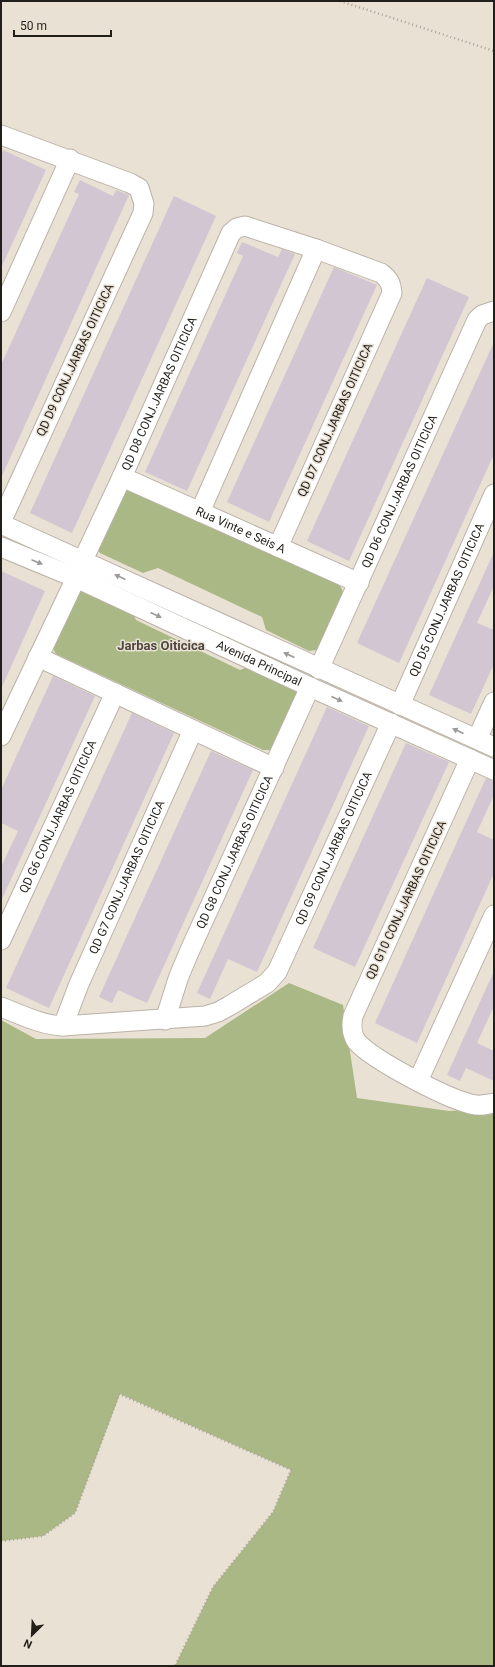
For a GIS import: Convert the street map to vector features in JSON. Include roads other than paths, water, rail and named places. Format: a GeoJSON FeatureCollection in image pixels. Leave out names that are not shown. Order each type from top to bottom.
{"type":"FeatureCollection","features":[{"type":"Feature","properties":{"kind":"street"},"geometry":{"type":"LineString","coordinates":[[1,135],[70,159],[1,312]]}},
{"type":"Feature","properties":{"kind":"street","name":"QD D9 CONJ.JARBAS OITICICA"},"geometry":{"type":"LineString","coordinates":[[1,523],[143,213],[143,197],[139,188],[70,159]]}},
{"type":"Feature","properties":{"kind":"street","name":"QD D8 CONJ.JARBAS OITICICA"},"geometry":{"type":"LineString","coordinates":[[83,560],[122,478],[231,233],[237,228],[245,226],[316,249]]}},
{"type":"Feature","properties":{"kind":"street"},"geometry":{"type":"LineString","coordinates":[[200,512],[316,249]]}},
{"type":"Feature","properties":{"kind":"street","name":"QD D7 CONJ.JARBAS OITICICA"},"geometry":{"type":"LineString","coordinates":[[278,548],[392,293],[391,285],[387,277],[381,273],[316,249]]}},
{"type":"Feature","properties":{"kind":"street","name":"QD D6 CONJ.JARBAS OITICICA"},"geometry":{"type":"LineString","coordinates":[[319,669],[477,320],[488,313]]}},
{"type":"Feature","properties":{"kind":"street","name":"Rua Vinte e Seis A"},"geometry":{"type":"LineString","coordinates":[[122,478],[358,584]]}},
{"type":"Feature","properties":{"kind":"street","name":"QD D5 CONJ.JARBAS OITICICA"},"geometry":{"type":"LineString","coordinates":[[400,705],[494,494]]}},
{"type":"Feature","properties":{"kind":"street","name":"Avenida Principal"},"geometry":{"type":"LineString","coordinates":[[1,523],[319,669],[494,747]]}},
{"type":"Feature","properties":{"kind":"street","name":"Avenida Principal"},"geometry":{"type":"LineString","coordinates":[[1,547],[76,578],[310,687],[494,770]]}},
{"type":"Feature","properties":{"kind":"street"},"geometry":{"type":"LineString","coordinates":[[1,736],[76,578]]}},
{"type":"Feature","properties":{"kind":"street"},"geometry":{"type":"LineString","coordinates":[[193,633],[202,615]]}},
{"type":"Feature","properties":{"kind":"street"},"geometry":{"type":"LineString","coordinates":[[38,657],[274,768]]}},
{"type":"Feature","properties":{"kind":"street","name":"QD G8 CONJ.JARBAS OITICICA"},"geometry":{"type":"LineString","coordinates":[[165,1020],[182,969],[310,687]]}},
{"type":"Feature","properties":{"kind":"street","name":"QD G6 CONJ.JARBAS OITICICA"},"geometry":{"type":"LineString","coordinates":[[1,940],[115,693]]}},
{"type":"Feature","properties":{"kind":"street"},"geometry":{"type":"LineString","coordinates":[[477,739],[494,702]]}},
{"type":"Feature","properties":{"kind":"street","name":"QD G9 CONJ.JARBAS OITICICA"},"geometry":{"type":"LineString","coordinates":[[165,1020],[205,1016],[218,1012],[267,983],[277,972],[391,723]]}},
{"type":"Feature","properties":{"kind":"street","name":"QD G7 CONJ.JARBAS OITICICA"},"geometry":{"type":"LineString","coordinates":[[63,1026],[79,984],[193,730]]}},
{"type":"Feature","properties":{"kind":"street","name":"QD G10 CONJ.JARBAS OITICICA"},"geometry":{"type":"LineString","coordinates":[[418,1082],[368,1052],[357,1042],[352,1034],[351,1025],[353,1016],[470,759]]}},
{"type":"Feature","properties":{"kind":"street"},"geometry":{"type":"LineString","coordinates":[[494,915],[418,1082],[459,1100],[475,1105],[494,1103]]}},
{"type":"Feature","properties":{"kind":"street"},"geometry":{"type":"LineString","coordinates":[[1,1006],[35,1021],[52,1026],[165,1020]]}},
{"type":"Feature","properties":{"kind":"district","name":"Jarbas Oiticica"},"geometry":{"type":"Point","coordinates":[161,645]}}]}
